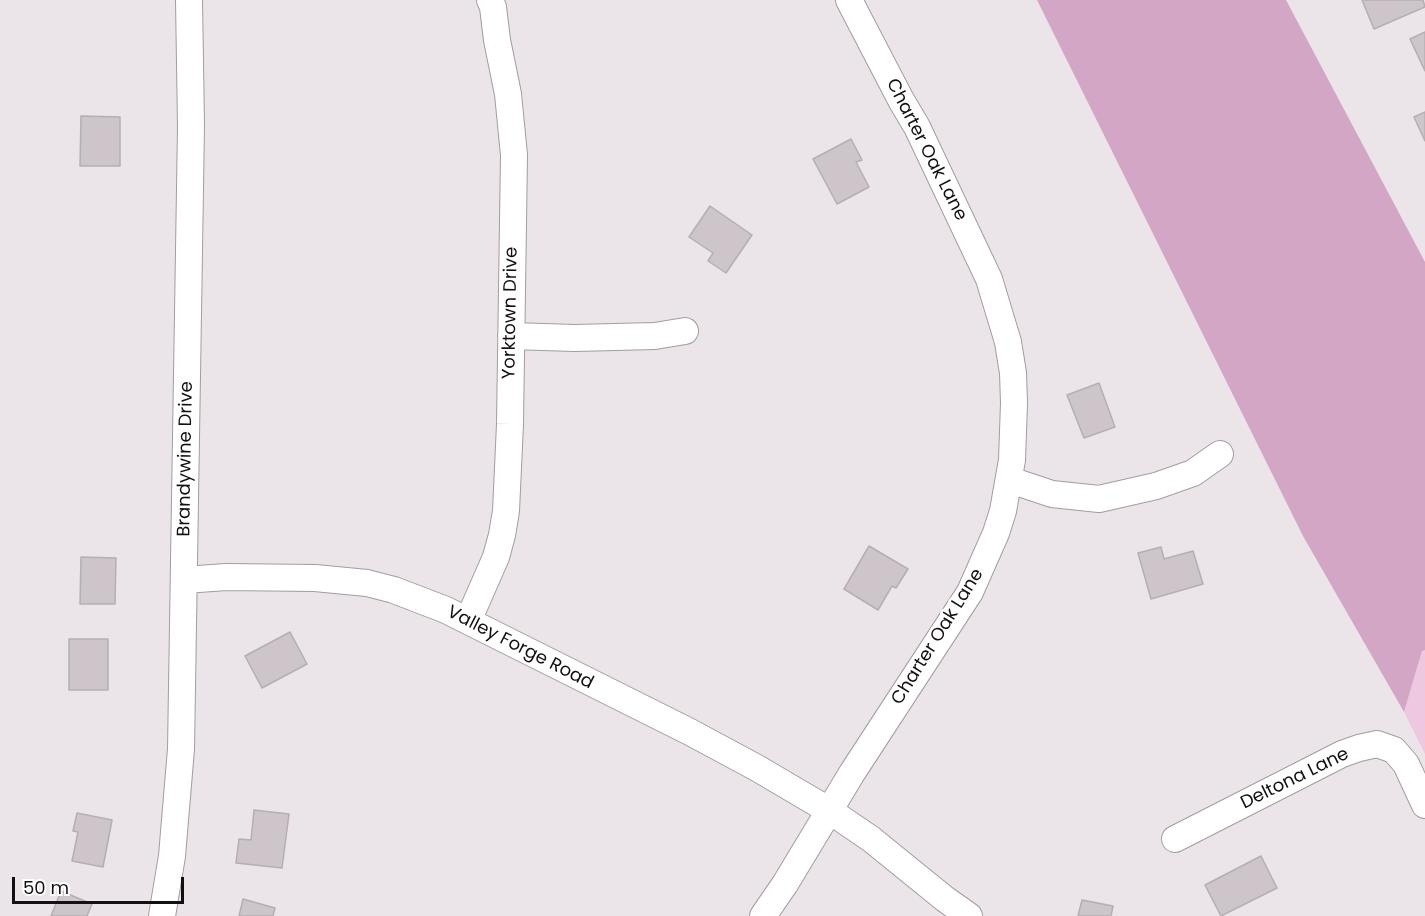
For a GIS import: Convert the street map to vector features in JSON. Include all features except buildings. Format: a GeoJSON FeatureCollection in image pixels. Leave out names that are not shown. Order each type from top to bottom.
{"type":"FeatureCollection","features":[{"type":"Feature","properties":{"kind":"street","name":"Brandywine Drive"},"geometry":{"type":"LineString","coordinates":[[162,916],[172,856],[180,776],[191,103],[189,0]]}},
{"type":"Feature","properties":{"kind":"street","name":"Yorktown Drive"},"geometry":{"type":"LineString","coordinates":[[468,621],[496,557],[506,511],[510,424],[514,155],[508,94],[490,0]]}},
{"type":"Feature","properties":{"kind":"street","name":"Charter Oak Lane"},"geometry":{"type":"LineString","coordinates":[[763,916],[970,592],[996,534],[1010,480],[1014,430],[1013,373],[1008,342],[989,279],[917,128],[849,0]]}},
{"type":"Feature","properties":{"kind":"street"},"geometry":{"type":"LineString","coordinates":[[511,336],[575,338],[655,336],[685,331]]}},
{"type":"Feature","properties":{"kind":"street"},"geometry":{"type":"LineString","coordinates":[[1010,480],[1052,494],[1099,499],[1156,486],[1193,473],[1220,454]]}},
{"type":"Feature","properties":{"kind":"street","name":"Valley Forge Road"},"geometry":{"type":"LineString","coordinates":[[185,580],[248,577],[315,578],[367,583],[420,599],[690,732],[830,811],[871,839],[969,916]]}},
{"type":"Feature","properties":{"kind":"street","name":"Deltona Lane"},"geometry":{"type":"LineString","coordinates":[[1175,839],[1342,754],[1377,744],[1394,750],[1406,764],[1425,805]]}},
{"type":"Feature","properties":{"kind":"shaded area"},"geometry":{"type":"Polygon","coordinates":[[[1037,0],[1286,0],[1425,262],[1425,650],[1422,651],[1404,712],[1303,536],[1037,0]]]}},
{"type":"Feature","properties":{"kind":"shaded area"},"geometry":{"type":"Polygon","coordinates":[[[1425,650],[1425,754],[1404,712],[1422,651],[1425,650]]]}}]}
